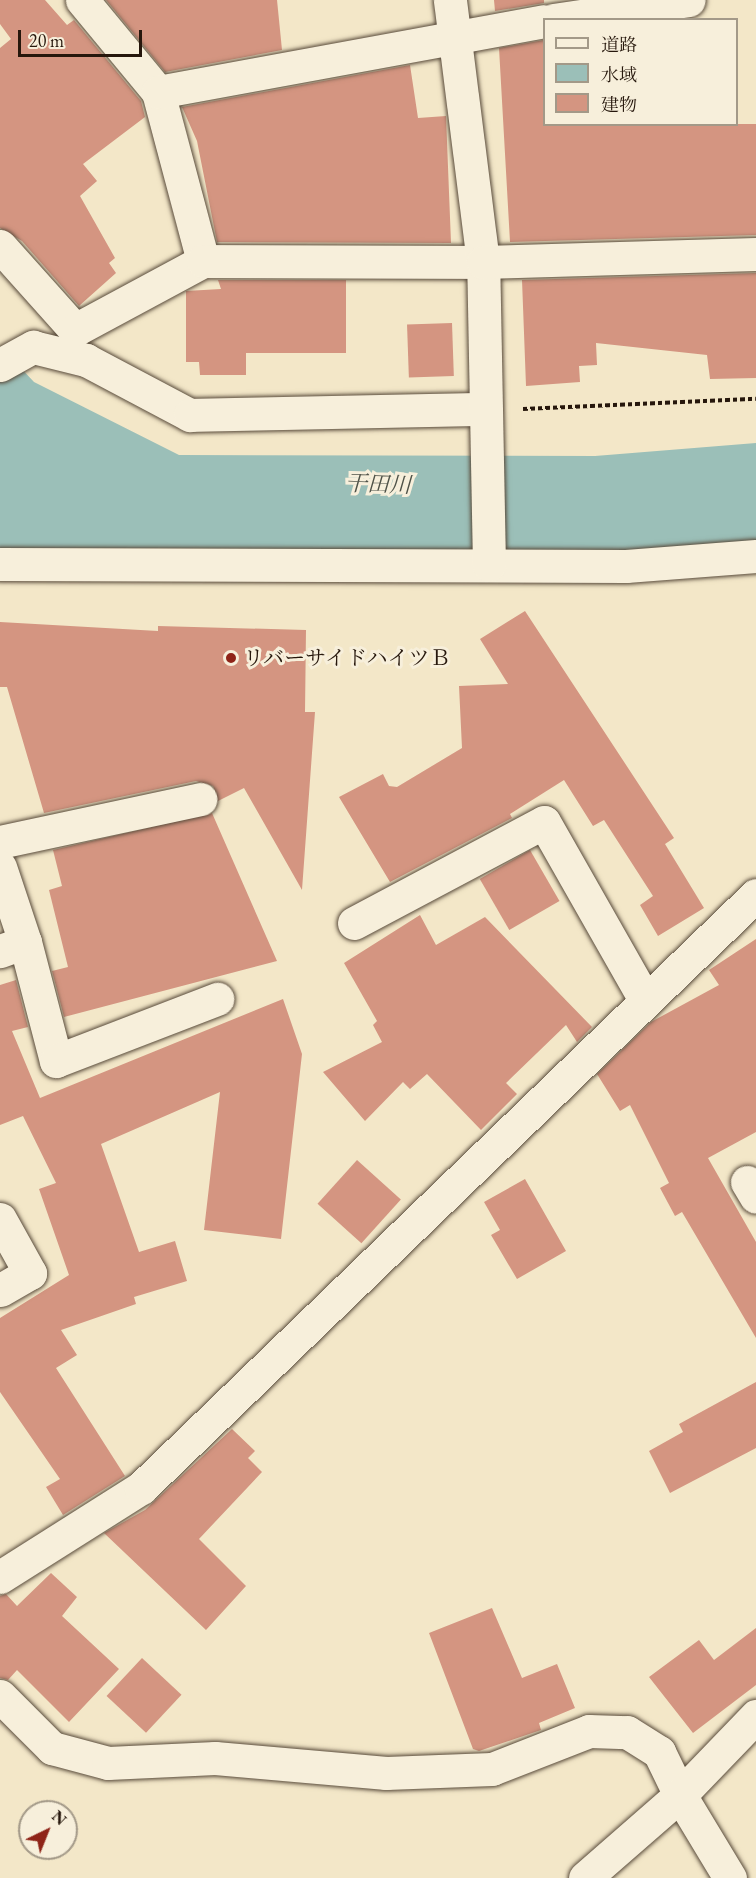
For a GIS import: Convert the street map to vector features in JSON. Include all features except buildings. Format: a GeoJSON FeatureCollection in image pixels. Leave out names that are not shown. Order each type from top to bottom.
{"type":"FeatureCollection","features":[{"type":"Feature","properties":{"kind":"street"},"geometry":{"type":"LineString","coordinates":[[82,0],[158,92],[203,261]]}},
{"type":"Feature","properties":{"kind":"street"},"geometry":{"type":"LineString","coordinates":[[450,0],[483,262],[489,556]]}},
{"type":"Feature","properties":{"kind":"street"},"geometry":{"type":"LineString","coordinates":[[568,18],[689,0]]}},
{"type":"Feature","properties":{"kind":"street"},"geometry":{"type":"LineString","coordinates":[[158,92],[453,34],[543,21]]}},
{"type":"Feature","properties":{"kind":"street"},"geometry":{"type":"LineString","coordinates":[[0,246],[75,330],[203,261],[483,262],[756,254]]}},
{"type":"Feature","properties":{"kind":"street"},"geometry":{"type":"LineString","coordinates":[[0,365],[33,347],[86,360],[190,415],[485,419]]}},
{"type":"Feature","properties":{"kind":"street"},"geometry":{"type":"LineString","coordinates":[[0,564],[489,556],[626,566],[756,556]]}},
{"type":"Feature","properties":{"kind":"street"},"geometry":{"type":"LineString","coordinates":[[0,842],[200,799]]}},
{"type":"Feature","properties":{"kind":"street"},"geometry":{"type":"LineString","coordinates":[[354,923],[544,822],[644,998]]}},
{"type":"Feature","properties":{"kind":"street"},"geometry":{"type":"LineString","coordinates":[[0,867],[13,947],[56,1060],[217,999]]}},
{"type":"Feature","properties":{"kind":"street"},"geometry":{"type":"LineString","coordinates":[[0,1577],[141,1488],[644,998],[756,895]]}},
{"type":"Feature","properties":{"kind":"street"},"geometry":{"type":"LineString","coordinates":[[0,1219],[30,1273],[0,1290]]}},
{"type":"Feature","properties":{"kind":"street"},"geometry":{"type":"LineString","coordinates":[[0,1696],[52,1748],[108,1764],[215,1758],[386,1773],[492,1769],[589,1731],[627,1732],[659,1752],[680,1795],[730,1878]]}},
{"type":"Feature","properties":{"kind":"street"},"geometry":{"type":"LineString","coordinates":[[585,1878],[680,1795],[756,1716]]}},
{"type":"Feature","properties":{"kind":"path"},"geometry":{"type":"LineString","coordinates":[[485,419],[756,399]]}},
{"type":"Feature","properties":{"kind":"water","name":"干田川"},"geometry":{"type":"Polygon","coordinates":[[[0,346],[34,382],[179,455],[595,456],[756,443],[756,545],[726,551],[0,548],[0,346]]]}},
{"type":"Feature","properties":{"kind":"place","name":"リバーサイドハイツＢ"},"geometry":{"type":"Point","coordinates":[231,658]}}]}
